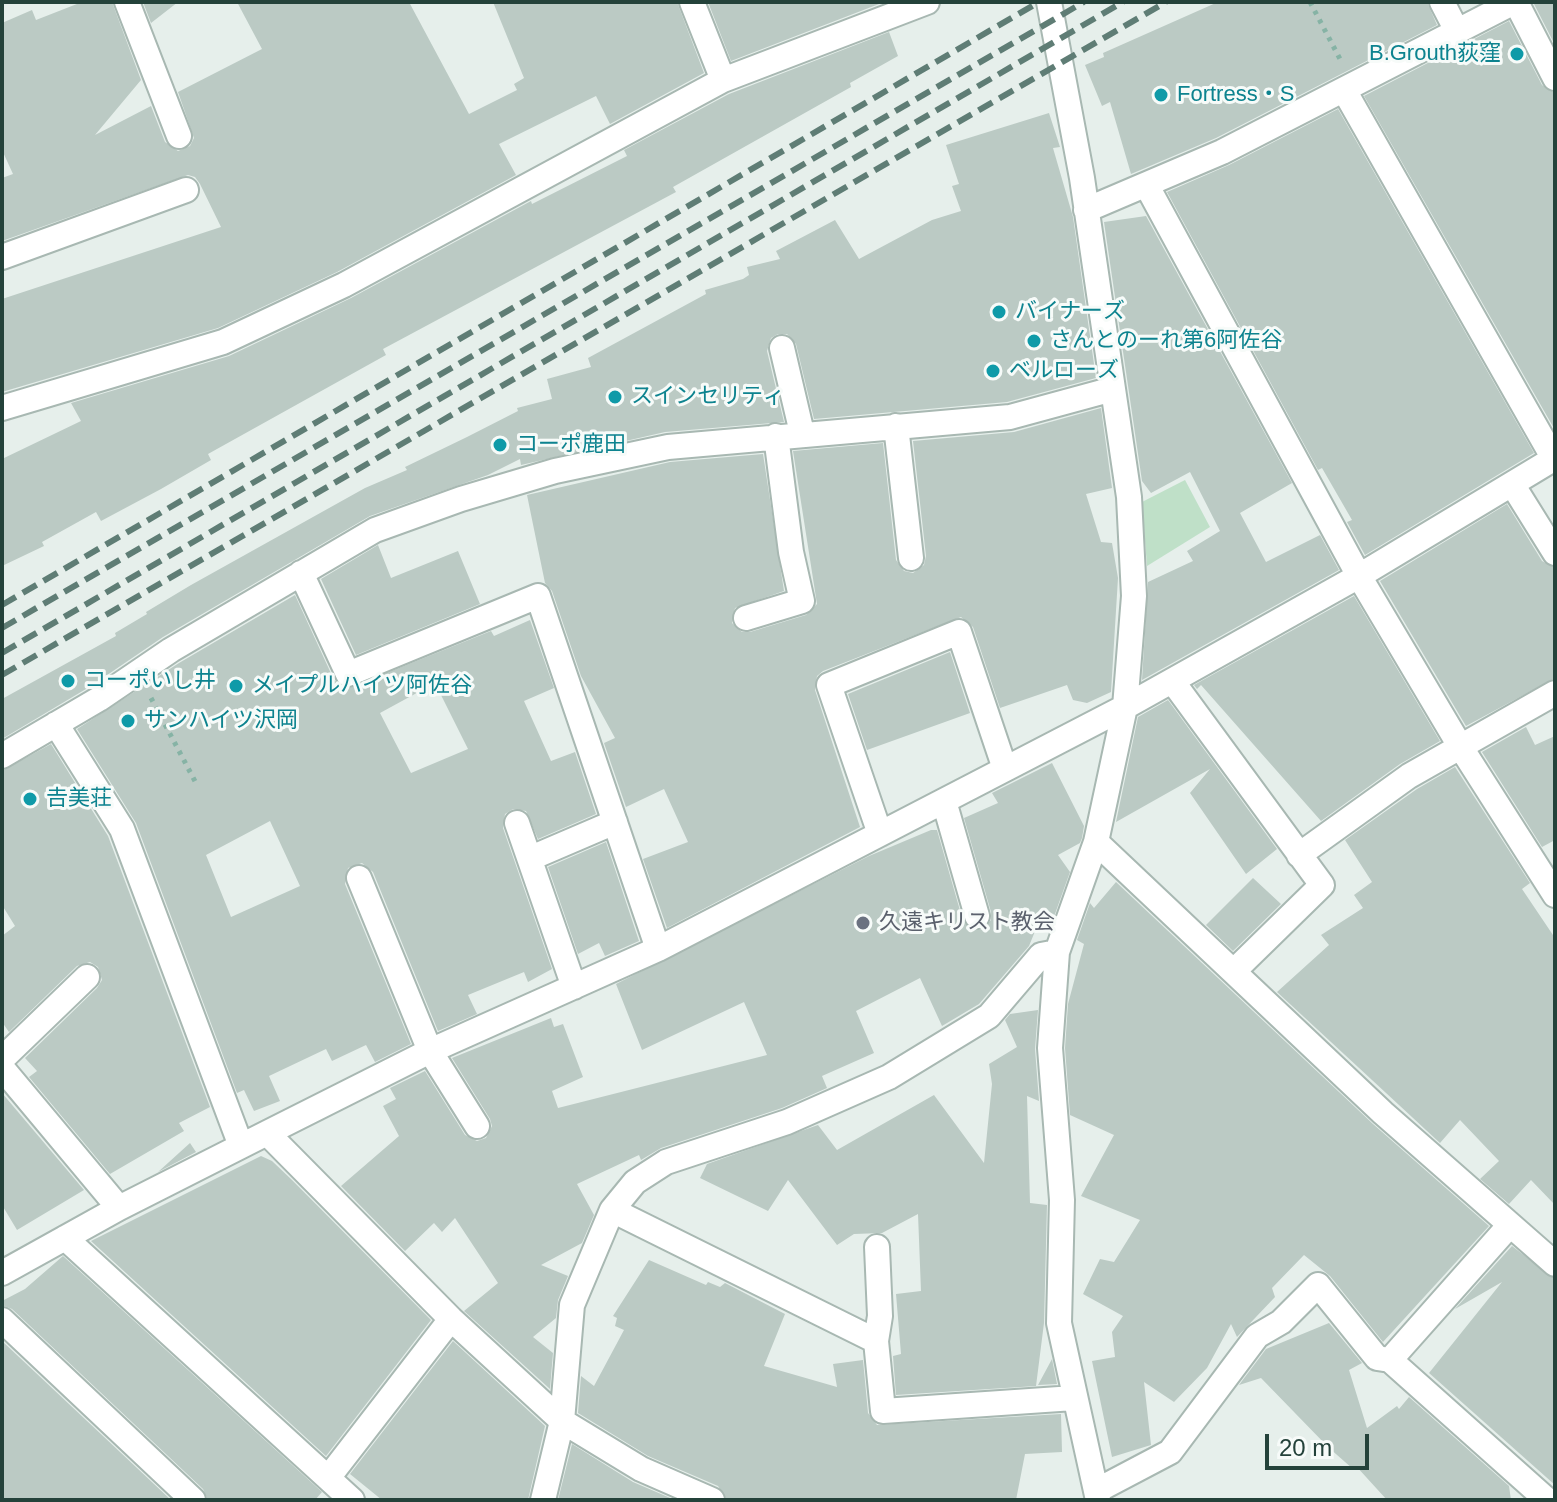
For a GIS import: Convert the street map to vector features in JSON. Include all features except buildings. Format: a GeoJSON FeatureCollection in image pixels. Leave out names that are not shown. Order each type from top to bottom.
{"type":"FeatureCollection","features":[{"type":"Feature","properties":{"kind":"street"},"geometry":{"type":"LineString","coordinates":[[127,2],[179,136]]}},
{"type":"Feature","properties":{"kind":"street"},"geometry":{"type":"LineString","coordinates":[[692,2],[723,80]]}},
{"type":"Feature","properties":{"kind":"street"},"geometry":{"type":"LineString","coordinates":[[2,408],[223,342],[344,285],[723,80],[927,2]]}},
{"type":"Feature","properties":{"kind":"street"},"geometry":{"type":"LineString","coordinates":[[1049,2],[1086,210],[1129,497],[1134,596],[1125,707],[1096,842],[1057,952],[1050,1048],[1062,1200],[1059,1323],[1097,1496],[1170,1452],[1257,1336],[1281,1322],[1318,1285],[1377,1358],[1390,1360],[1533,1496]]}},
{"type":"Feature","properties":{"kind":"street"},"geometry":{"type":"LineString","coordinates":[[1442,2],[1457,31]]}},
{"type":"Feature","properties":{"kind":"street"},"geometry":{"type":"LineString","coordinates":[[1086,210],[1222,152],[1515,2],[1555,78]]}},
{"type":"Feature","properties":{"kind":"street"},"geometry":{"type":"LineString","coordinates":[[2,1273],[119,1208],[430,1051],[658,949],[1173,682],[1359,576],[1554,459],[1349,87]]}},
{"type":"Feature","properties":{"kind":"street"},"geometry":{"type":"LineString","coordinates":[[1147,186],[1359,576],[1460,746],[1555,895]]}},
{"type":"Feature","properties":{"kind":"street"},"geometry":{"type":"LineString","coordinates":[[2,257],[186,190]]}},
{"type":"Feature","properties":{"kind":"street"},"geometry":{"type":"LineString","coordinates":[[782,348],[802,433]]}},
{"type":"Feature","properties":{"kind":"street"},"geometry":{"type":"LineString","coordinates":[[2,756],[375,530],[555,471],[668,447],[1010,417],[1113,389]]}},
{"type":"Feature","properties":{"kind":"street"},"geometry":{"type":"LineString","coordinates":[[896,426],[911,558]]}},
{"type":"Feature","properties":{"kind":"street"},"geometry":{"type":"LineString","coordinates":[[746,618],[802,601],[791,552],[776,436]]}},
{"type":"Feature","properties":{"kind":"street"},"geometry":{"type":"LineString","coordinates":[[1512,484],[1555,553]]}},
{"type":"Feature","properties":{"kind":"street"},"geometry":{"type":"LineString","coordinates":[[301,573],[348,674],[538,596],[658,949]]}},
{"type":"Feature","properties":{"kind":"street"},"geometry":{"type":"LineString","coordinates":[[880,834],[829,685],[959,632],[1005,769]]}},
{"type":"Feature","properties":{"kind":"street"},"geometry":{"type":"LineString","coordinates":[[1173,682],[1322,885],[1234,971]]}},
{"type":"Feature","properties":{"kind":"street"},"geometry":{"type":"LineString","coordinates":[[1299,855],[1409,776],[1555,693]]}},
{"type":"Feature","properties":{"kind":"street"},"geometry":{"type":"LineString","coordinates":[[56,724],[122,829],[241,1146]]}},
{"type":"Feature","properties":{"kind":"street"},"geometry":{"type":"LineString","coordinates":[[944,801],[977,916]]}},
{"type":"Feature","properties":{"kind":"street"},"geometry":{"type":"LineString","coordinates":[[531,858],[615,822]]}},
{"type":"Feature","properties":{"kind":"street"},"geometry":{"type":"LineString","coordinates":[[517,823],[574,987]]}},
{"type":"Feature","properties":{"kind":"street"},"geometry":{"type":"LineString","coordinates":[[1096,842],[1509,1226],[1555,1264]]}},
{"type":"Feature","properties":{"kind":"street"},"geometry":{"type":"LineString","coordinates":[[359,878],[430,1051],[477,1126]]}},
{"type":"Feature","properties":{"kind":"street"},"geometry":{"type":"LineString","coordinates":[[543,1500],[562,1421],[572,1305],[612,1210],[635,1182],[666,1162],[787,1122],[889,1077],[989,1016],[1041,955],[1057,952]]}},
{"type":"Feature","properties":{"kind":"street"},"geometry":{"type":"LineString","coordinates":[[2,1059],[87,977]]}},
{"type":"Feature","properties":{"kind":"street"},"geometry":{"type":"LineString","coordinates":[[2,1068],[119,1208]]}},
{"type":"Feature","properties":{"kind":"street"},"geometry":{"type":"LineString","coordinates":[[267,1133],[451,1319],[562,1421],[641,1469],[712,1500]]}},
{"type":"Feature","properties":{"kind":"street"},"geometry":{"type":"LineString","coordinates":[[612,1210],[876,1341]]}},
{"type":"Feature","properties":{"kind":"street"},"geometry":{"type":"LineString","coordinates":[[1390,1360],[1509,1226]]}},
{"type":"Feature","properties":{"kind":"street"},"geometry":{"type":"LineString","coordinates":[[65,1238],[352,1500]]}},
{"type":"Feature","properties":{"kind":"street"},"geometry":{"type":"LineString","coordinates":[[877,1247],[880,1316],[876,1341],[883,1411],[1074,1398]]}},
{"type":"Feature","properties":{"kind":"street"},"geometry":{"type":"LineString","coordinates":[[328,1478],[451,1319]]}},
{"type":"Feature","properties":{"kind":"street"},"geometry":{"type":"LineString","coordinates":[[2,1320],[193,1500]]}},
{"type":"Feature","properties":{"kind":"path"},"geometry":{"type":"LineString","coordinates":[[1310,2],[1349,87]]}},
{"type":"Feature","properties":{"kind":"path"},"geometry":{"type":"LineString","coordinates":[[137,673],[197,785]]}},
{"type":"Feature","properties":{"kind":"green space"},"geometry":{"type":"Polygon","coordinates":[[[1185,480],[1210,527],[1147,566],[1142,502],[1185,480]]]}},
{"type":"Feature","properties":{"kind":"railway"},"geometry":{"type":"LineString","coordinates":[[2,605],[1039,2]]}},
{"type":"Feature","properties":{"kind":"railway"},"geometry":{"type":"LineString","coordinates":[[2,628],[1084,2]]}},
{"type":"Feature","properties":{"kind":"railway"},"geometry":{"type":"LineString","coordinates":[[2,653],[1123,2]]}},
{"type":"Feature","properties":{"kind":"railway"},"geometry":{"type":"LineString","coordinates":[[2,675],[1166,2]]}},
{"type":"Feature","properties":{"kind":"place","name":"B.Grouth荻窪"},"geometry":{"type":"Point","coordinates":[1517,54]}},
{"type":"Feature","properties":{"kind":"place","name":"Fortress・S"},"geometry":{"type":"Point","coordinates":[1161,95]}},
{"type":"Feature","properties":{"kind":"place","name":"バイナーズ"},"geometry":{"type":"Point","coordinates":[999,312]}},
{"type":"Feature","properties":{"kind":"place","name":"さんとのーれ第6阿佐谷"},"geometry":{"type":"Point","coordinates":[1034,341]}},
{"type":"Feature","properties":{"kind":"place","name":"ベルローズ"},"geometry":{"type":"Point","coordinates":[993,371]}},
{"type":"Feature","properties":{"kind":"place","name":"スインセリティ"},"geometry":{"type":"Point","coordinates":[615,397]}},
{"type":"Feature","properties":{"kind":"place","name":"コーポ鹿田"},"geometry":{"type":"Point","coordinates":[500,445]}},
{"type":"Feature","properties":{"kind":"place","name":"コーポいし井"},"geometry":{"type":"Point","coordinates":[68,681]}},
{"type":"Feature","properties":{"kind":"place","name":"メイプルハイツ阿佐谷"},"geometry":{"type":"Point","coordinates":[236,686]}},
{"type":"Feature","properties":{"kind":"place","name":"サンハイツ沢岡"},"geometry":{"type":"Point","coordinates":[128,721]}},
{"type":"Feature","properties":{"kind":"place","name":"𠮷美荘"},"geometry":{"type":"Point","coordinates":[30,799]}},
{"type":"Feature","properties":{"kind":"place","name":"久遠キリスト教会"},"geometry":{"type":"Point","coordinates":[863,923]}}]}
